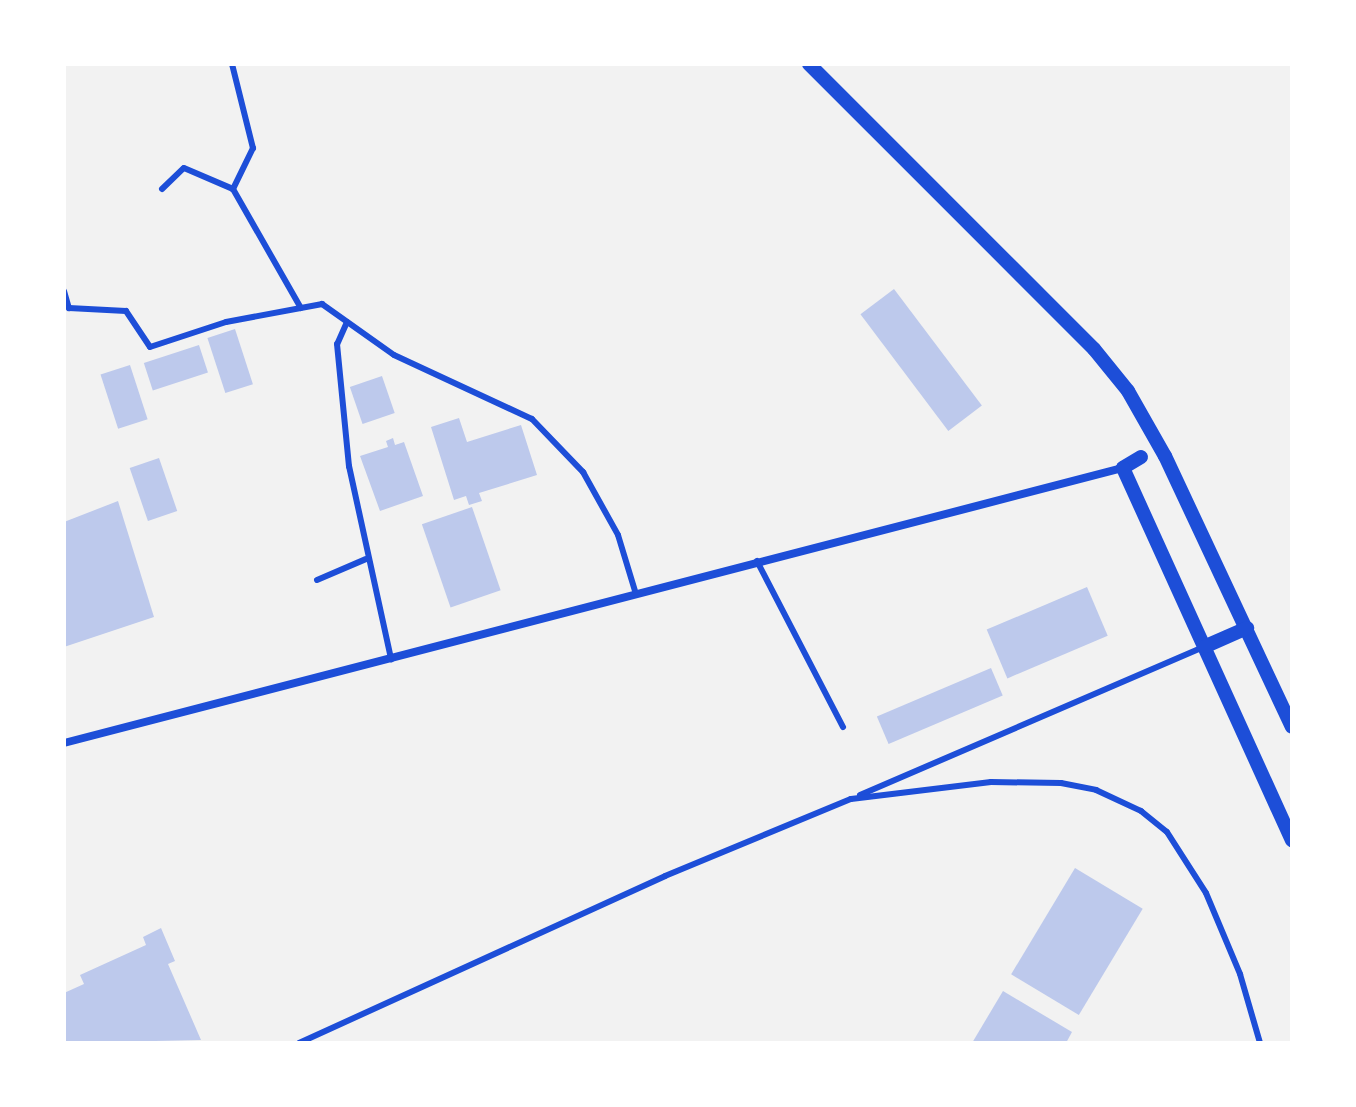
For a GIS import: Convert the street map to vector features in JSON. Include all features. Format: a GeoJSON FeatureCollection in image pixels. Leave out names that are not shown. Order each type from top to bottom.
{"type":"FeatureCollection","features":[{"type":"Feature","properties":{"kind":"street"},"geometry":{"type":"LineString","coordinates":[[809,64],[1084,339],[1128,391],[1160,446],[1292,727]]}},
{"type":"Feature","properties":{"kind":"street"},"geometry":{"type":"LineString","coordinates":[[64,743],[391,659],[635,591],[1123,468],[1141,457]]}},
{"type":"Feature","properties":{"kind":"street"},"geometry":{"type":"LineString","coordinates":[[1123,468],[1292,840]]}},
{"type":"Feature","properties":{"kind":"street"},"geometry":{"type":"LineString","coordinates":[[1206,646],[1247,628]]}},
{"type":"Feature","properties":{"kind":"lane"},"geometry":{"type":"LineString","coordinates":[[232,64],[253,148],[233,189]]}},
{"type":"Feature","properties":{"kind":"lane"},"geometry":{"type":"LineString","coordinates":[[162,189],[184,168],[233,189],[301,308]]}},
{"type":"Feature","properties":{"kind":"lane"},"geometry":{"type":"LineString","coordinates":[[64,291],[69,308],[126,311],[150,347],[226,322],[322,304],[394,355],[532,419],[583,472],[618,535],[635,591]]}},
{"type":"Feature","properties":{"kind":"lane"},"geometry":{"type":"LineString","coordinates":[[347,322],[337,344],[349,466],[366,559],[391,659]]}},
{"type":"Feature","properties":{"kind":"lane"},"geometry":{"type":"LineString","coordinates":[[317,580],[366,559]]}},
{"type":"Feature","properties":{"kind":"lane"},"geometry":{"type":"LineString","coordinates":[[757,561],[843,727]]}},
{"type":"Feature","properties":{"kind":"lane"},"geometry":{"type":"LineString","coordinates":[[299,1043],[665,876],[1206,646]]}},
{"type":"Feature","properties":{"kind":"lane"},"geometry":{"type":"LineString","coordinates":[[851,799],[991,782],[1061,783],[1096,790],[1141,811],[1167,832],[1206,893],[1240,974],[1260,1043]]}},
{"type":"Feature","properties":{"kind":"building"},"geometry":{"type":"Polygon","coordinates":[[[894,289],[982,406],[948,431],[860,314],[894,289]]]}},
{"type":"Feature","properties":{"kind":"building"},"geometry":{"type":"Polygon","coordinates":[[[235,329],[253,384],[225,393],[207,338],[235,329]]]}},
{"type":"Feature","properties":{"kind":"building"},"geometry":{"type":"Polygon","coordinates":[[[199,345],[208,373],[153,391],[144,363],[199,345]]]}},
{"type":"Feature","properties":{"kind":"building"},"geometry":{"type":"Polygon","coordinates":[[[130,365],[148,419],[118,429],[101,375],[130,365]]]}},
{"type":"Feature","properties":{"kind":"building"},"geometry":{"type":"Polygon","coordinates":[[[382,376],[395,413],[363,424],[350,387],[382,376]]]}},
{"type":"Feature","properties":{"kind":"building"},"geometry":{"type":"Polygon","coordinates":[[[459,418],[467,442],[521,425],[537,475],[479,493],[482,501],[469,505],[466,496],[454,500],[431,427],[459,418]]]}},
{"type":"Feature","properties":{"kind":"building"},"geometry":{"type":"Polygon","coordinates":[[[393,438],[395,445],[404,442],[423,496],[380,511],[360,456],[388,447],[386,441],[393,438]]]}},
{"type":"Feature","properties":{"kind":"building"},"geometry":{"type":"Polygon","coordinates":[[[159,458],[177,511],[148,521],[130,468],[159,458]]]}},
{"type":"Feature","properties":{"kind":"building"},"geometry":{"type":"Polygon","coordinates":[[[118,501],[154,617],[64,647],[64,522],[118,501]]]}},
{"type":"Feature","properties":{"kind":"building"},"geometry":{"type":"Polygon","coordinates":[[[472,507],[501,590],[451,607],[422,524],[472,507]]]}},
{"type":"Feature","properties":{"kind":"building"},"geometry":{"type":"Polygon","coordinates":[[[1087,587],[1108,636],[1007,678],[987,630],[1087,587]]]}},
{"type":"Feature","properties":{"kind":"building"},"geometry":{"type":"Polygon","coordinates":[[[991,668],[1003,696],[889,744],[877,716],[991,668]]]}},
{"type":"Feature","properties":{"kind":"building"},"geometry":{"type":"Polygon","coordinates":[[[1075,868],[1143,909],[1079,1015],[1011,974],[1075,868]]]}},
{"type":"Feature","properties":{"kind":"building"},"geometry":{"type":"Polygon","coordinates":[[[161,928],[175,961],[168,964],[201,1040],[64,1043],[64,993],[84,984],[80,975],[146,945],[143,937],[161,928]]]}},
{"type":"Feature","properties":{"kind":"building"},"geometry":{"type":"Polygon","coordinates":[[[1003,991],[1072,1032],[1066,1043],[972,1043],[1003,991]]]}}]}
